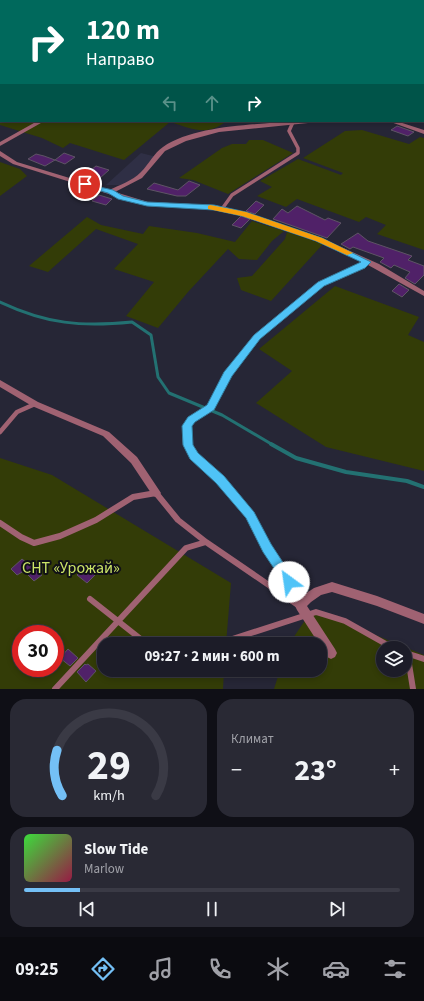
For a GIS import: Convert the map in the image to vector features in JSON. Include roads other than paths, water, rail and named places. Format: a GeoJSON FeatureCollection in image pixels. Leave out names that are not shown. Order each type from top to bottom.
{"type":"FeatureCollection","features":[{"type":"Feature","properties":{"kind":"street"},"geometry":{"type":"LineString","coordinates":[[110,192],[136,180],[166,148],[186,139],[220,130],[290,122]]}},
{"type":"Feature","properties":{"kind":"street"},"geometry":{"type":"LineString","coordinates":[[394,122],[424,132]]}},
{"type":"Feature","properties":{"kind":"street"},"geometry":{"type":"LineString","coordinates":[[0,153],[15,163],[110,192],[120,197],[147,204],[222,209],[244,214],[319,239],[367,262],[424,294]]}},
{"type":"Feature","properties":{"kind":"street"},"geometry":{"type":"LineString","coordinates":[[331,652],[304,611],[284,572],[267,548],[250,515],[220,480],[194,456],[188,445],[187,426],[192,419],[211,407],[228,374],[257,337],[321,284],[362,266],[367,262]]}},
{"type":"Feature","properties":{"kind":"street"},"geometry":{"type":"LineString","coordinates":[[1,384],[35,404],[106,434],[134,460],[156,493]]}},
{"type":"Feature","properties":{"kind":"street"},"geometry":{"type":"LineString","coordinates":[[304,611],[306,598],[318,591],[332,587],[370,598],[424,619]]}},
{"type":"Feature","properties":{"kind":"lane"},"geometry":{"type":"LineString","coordinates":[[0,144],[39,122]]}},
{"type":"Feature","properties":{"kind":"lane"},"geometry":{"type":"LineString","coordinates":[[222,209],[232,196],[298,153],[298,148],[289,131],[290,122]]}},
{"type":"Feature","properties":{"kind":"lane"},"geometry":{"type":"LineString","coordinates":[[0,432],[17,412],[35,404]]}},
{"type":"Feature","properties":{"kind":"lane"},"geometry":{"type":"LineString","coordinates":[[0,524],[20,537],[34,543],[60,536],[96,520],[133,497],[156,493],[168,512],[183,527],[304,611]]}},
{"type":"Feature","properties":{"kind":"lane"},"geometry":{"type":"LineString","coordinates":[[55,689],[186,548],[206,542]]}},
{"type":"Feature","properties":{"kind":"lane"},"geometry":{"type":"LineString","coordinates":[[90,599],[138,637]]}},
{"type":"Feature","properties":{"kind":"lane"},"geometry":{"type":"LineString","coordinates":[[235,637],[304,611],[326,614],[382,641]]}},
{"type":"Feature","properties":{"kind":"lane"},"geometry":{"type":"LineString","coordinates":[[412,655],[424,659]]}},
{"type":"Feature","properties":{"kind":"lane"},"geometry":{"type":"LineString","coordinates":[[411,677],[413,689]]}},
{"type":"Feature","properties":{"kind":"waterway"},"geometry":{"type":"LineString","coordinates":[[0,302],[33,315],[64,322],[80,324],[132,322],[151,335],[158,377],[169,393],[222,415],[273,445]]}},
{"type":"Feature","properties":{"kind":"waterway"},"geometry":{"type":"LineString","coordinates":[[271,444],[296,458],[346,472],[407,481],[424,487]]}},
{"type":"Feature","properties":{"kind":"park label","name":"СНТ «Урожай»"},"geometry":{"type":"Point","coordinates":[71,567]}}]}
